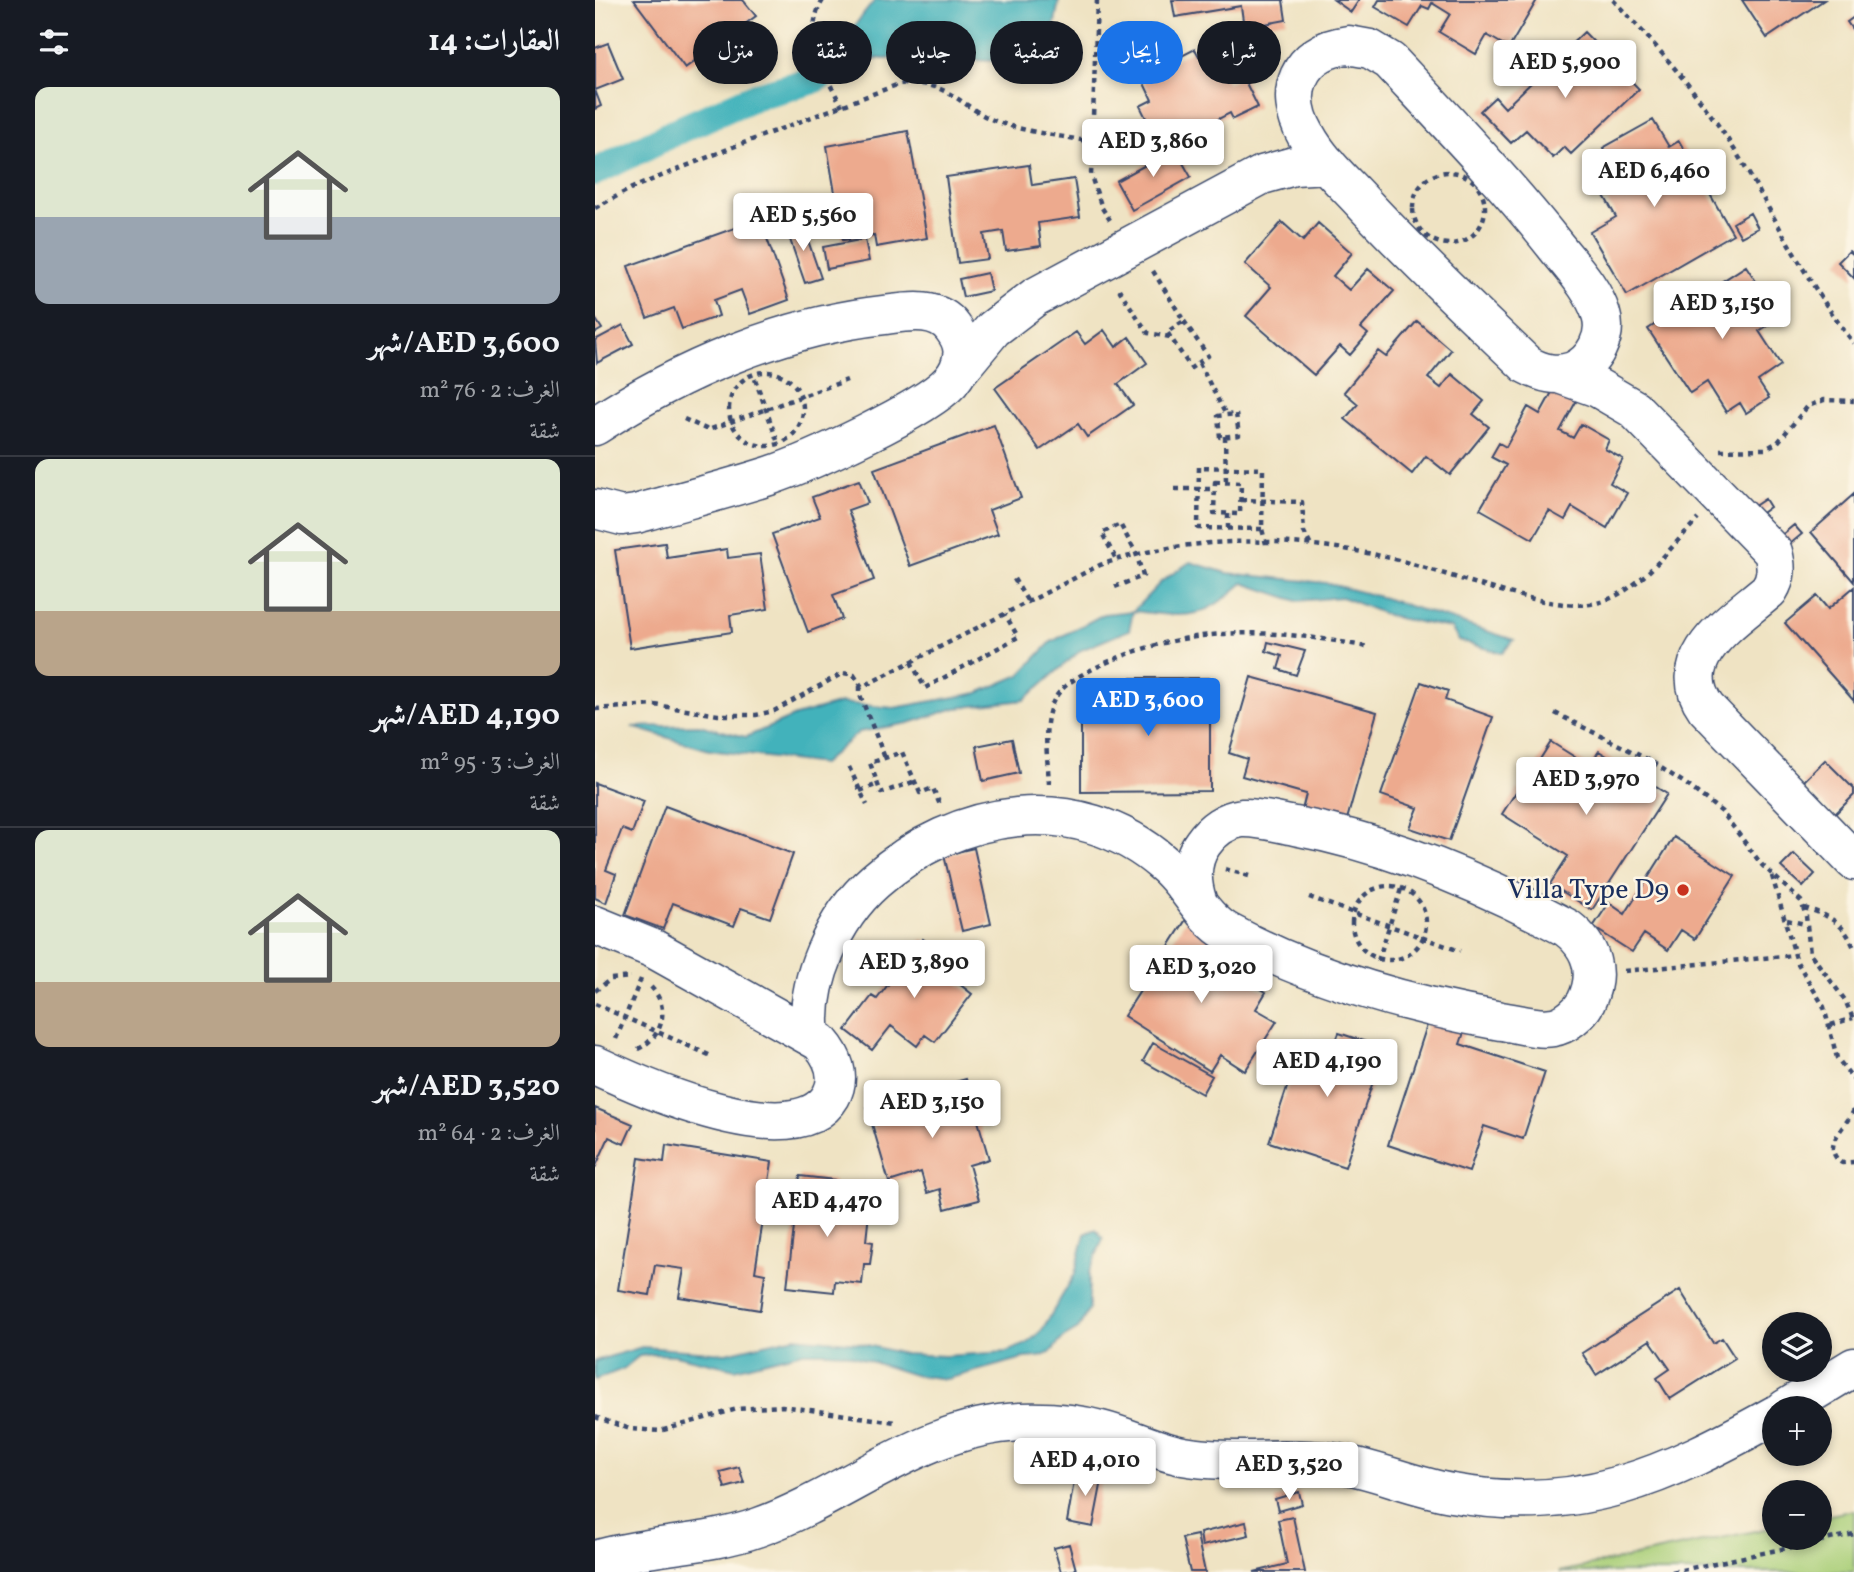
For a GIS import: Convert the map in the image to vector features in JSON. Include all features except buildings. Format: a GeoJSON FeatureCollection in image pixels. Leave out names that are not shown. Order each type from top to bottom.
{"type":"FeatureCollection","features":[{"type":"Feature","properties":{"kind":"street"},"geometry":{"type":"LineString","coordinates":[[1634,409],[1603,332],[1602,316],[1587,287],[1492,169],[1380,54],[1348,45],[1337,47],[1315,58],[1299,76],[1293,101],[1300,123],[1327,164],[1459,300],[1527,365],[1598,388],[1634,409],[1773,552],[1777,572],[1769,590],[1706,646],[1696,666],[1696,688],[1706,708],[1854,861]]}},
{"type":"Feature","properties":{"kind":"street"},"geometry":{"type":"LineString","coordinates":[[595,426],[653,392],[749,362],[796,333],[865,317],[985,309],[1139,270],[1262,175],[1285,151],[1300,123]]}},
{"type":"Feature","properties":{"kind":"street"},"geometry":{"type":"LineString","coordinates":[[1262,175],[1294,166],[1327,164]]}},
{"type":"Feature","properties":{"kind":"street"},"geometry":{"type":"LineString","coordinates":[[595,509],[622,516],[636,514],[771,475],[898,416],[950,383],[993,329],[1035,297]]}},
{"type":"Feature","properties":{"kind":"street"},"geometry":{"type":"LineString","coordinates":[[934,314],[952,325],[960,339],[963,354],[959,369]]}},
{"type":"Feature","properties":{"kind":"street"},"geometry":{"type":"LineString","coordinates":[[1559,374],[1580,368],[1588,361],[1598,348],[1603,332]]}},
{"type":"Feature","properties":{"kind":"street"},"geometry":{"type":"LineString","coordinates":[[811,1037],[812,986],[824,954],[867,888],[897,861],[931,840],[956,830],[1007,817],[1047,816],[1087,822],[1122,836],[1165,864],[1198,904],[1213,921],[1231,934],[1374,974],[1437,1008],[1555,1027],[1571,1019],[1583,1007],[1592,990],[1594,972],[1590,955],[1581,939],[1567,928],[1469,880],[1406,873],[1313,830],[1242,818],[1211,832],[1201,845],[1193,867],[1193,889],[1198,904]]}},
{"type":"Feature","properties":{"kind":"street"},"geometry":{"type":"LineString","coordinates":[[1122,836],[1167,838],[1211,832]]}},
{"type":"Feature","properties":{"kind":"street"},"geometry":{"type":"LineString","coordinates":[[595,925],[648,964],[756,1005],[811,1037],[829,1052],[835,1065],[836,1079],[825,1104],[801,1118],[782,1120],[722,1113],[603,1061]]}},
{"type":"Feature","properties":{"kind":"street"},"geometry":{"type":"LineString","coordinates":[[756,1005],[793,983],[824,954]]}},
{"type":"Feature","properties":{"kind":"street"},"geometry":{"type":"LineString","coordinates":[[1806,1396],[1854,1367]]}},
{"type":"Feature","properties":{"kind":"street"},"geometry":{"type":"LineString","coordinates":[[595,1560],[632,1550],[695,1542],[754,1529],[810,1506],[906,1453],[991,1425],[1046,1422],[1074,1424],[1199,1459],[1317,1460],[1350,1465],[1450,1493],[1519,1500],[1589,1493],[1646,1479],[1700,1456],[1762,1422]]}},
{"type":"Feature","properties":{"kind":"path"},"geometry":{"type":"LineString","coordinates":[[823,0],[814,32],[818,60],[842,106]]}},
{"type":"Feature","properties":{"kind":"path"},"geometry":{"type":"LineString","coordinates":[[1097,0],[1091,142],[1091,176],[1095,192],[1139,270],[1184,321],[1208,356],[1191,368],[1167,332],[1184,321]]}},
{"type":"Feature","properties":{"kind":"path"},"geometry":{"type":"LineString","coordinates":[[1613,0],[1675,67],[1714,119],[1791,253],[1854,343]]}},
{"type":"Feature","properties":{"kind":"path"},"geometry":{"type":"LineString","coordinates":[[595,208],[632,188],[899,85],[929,84],[943,89],[1006,125],[1091,142]]}},
{"type":"Feature","properties":{"kind":"path"},"geometry":{"type":"LineString","coordinates":[[1443,172],[1467,176],[1476,184],[1485,205],[1479,228],[1471,237],[1448,245],[1426,237],[1413,217],[1412,205],[1422,183],[1443,172]]}},
{"type":"Feature","properties":{"kind":"path"},"geometry":{"type":"LineString","coordinates":[[1165,264],[1139,270],[1120,291],[1148,333],[1170,337]]}},
{"type":"Feature","properties":{"kind":"path"},"geometry":{"type":"LineString","coordinates":[[749,362],[787,378],[801,396],[803,408],[797,430],[779,444],[755,444],[744,440],[730,421],[730,398],[749,362]]}},
{"type":"Feature","properties":{"kind":"path"},"geometry":{"type":"LineString","coordinates":[[749,362],[779,444]]}},
{"type":"Feature","properties":{"kind":"path"},"geometry":{"type":"LineString","coordinates":[[1199,362],[1226,415]]}},
{"type":"Feature","properties":{"kind":"path"},"geometry":{"type":"LineString","coordinates":[[684,419],[708,430],[847,380]]}},
{"type":"Feature","properties":{"kind":"path"},"geometry":{"type":"LineString","coordinates":[[1712,450],[1765,449],[1778,442],[1808,406],[1824,400],[1854,401]]}},
{"type":"Feature","properties":{"kind":"path"},"geometry":{"type":"LineString","coordinates":[[1236,414],[1239,435],[1225,436],[1220,437],[1218,416],[1236,414]]}},
{"type":"Feature","properties":{"kind":"path"},"geometry":{"type":"LineString","coordinates":[[1225,436],[1226,482]]}},
{"type":"Feature","properties":{"kind":"path"},"geometry":{"type":"LineString","coordinates":[[1262,528],[1198,528],[1199,467],[1263,469],[1262,528],[1266,544]]}},
{"type":"Feature","properties":{"kind":"path"},"geometry":{"type":"LineString","coordinates":[[1215,482],[1241,483],[1240,514],[1214,513],[1215,489],[1215,482]]}},
{"type":"Feature","properties":{"kind":"path"},"geometry":{"type":"LineString","coordinates":[[1175,489],[1215,489]]}},
{"type":"Feature","properties":{"kind":"path"},"geometry":{"type":"LineString","coordinates":[[860,687],[1116,559],[1184,545],[1311,546],[1390,558],[1501,589],[1580,606],[1615,596],[1631,586],[1721,496]]}},
{"type":"Feature","properties":{"kind":"path"},"geometry":{"type":"LineString","coordinates":[[1241,500],[1302,502],[1304,532],[1311,546]]}},
{"type":"Feature","properties":{"kind":"path"},"geometry":{"type":"LineString","coordinates":[[1228,514],[1228,528]]}},
{"type":"Feature","properties":{"kind":"path"},"geometry":{"type":"LineString","coordinates":[[1115,587],[1143,576],[1136,553],[1120,524],[1102,533],[1116,559]]}},
{"type":"Feature","properties":{"kind":"path"},"geometry":{"type":"LineString","coordinates":[[1014,579],[1028,602]]}},
{"type":"Feature","properties":{"kind":"path"},"geometry":{"type":"LineString","coordinates":[[911,662],[925,688],[1018,637],[1005,614]]}},
{"type":"Feature","properties":{"kind":"path"},"geometry":{"type":"LineString","coordinates":[[1049,792],[1047,722],[1052,704],[1069,683],[1116,659],[1190,637],[1239,631],[1299,635],[1368,647]]}},
{"type":"Feature","properties":{"kind":"path"},"geometry":{"type":"LineString","coordinates":[[595,709],[655,705],[718,715],[756,715],[774,711],[843,673],[854,675],[860,687],[885,758]]}},
{"type":"Feature","properties":{"kind":"path"},"geometry":{"type":"LineString","coordinates":[[1555,713],[1649,760],[1705,797],[1737,829],[1771,874],[1804,908],[1836,920],[1850,937],[1854,948]]}},
{"type":"Feature","properties":{"kind":"path"},"geometry":{"type":"LineString","coordinates":[[913,782],[881,793],[870,763],[902,752],[920,793],[933,788],[941,809]]}},
{"type":"Feature","properties":{"kind":"path"},"geometry":{"type":"LineString","coordinates":[[849,766],[867,805]]}},
{"type":"Feature","properties":{"kind":"path"},"geometry":{"type":"LineString","coordinates":[[860,790],[878,784]]}},
{"type":"Feature","properties":{"kind":"path"},"geometry":{"type":"LineString","coordinates":[[1374,974],[1367,954],[1354,936],[1353,913],[1357,903],[1377,888],[1406,873]]}},
{"type":"Feature","properties":{"kind":"path"},"geometry":{"type":"LineString","coordinates":[[1374,974],[1406,873]]}},
{"type":"Feature","properties":{"kind":"path"},"geometry":{"type":"LineString","coordinates":[[1374,974],[1388,961],[1409,955],[1423,938],[1425,914],[1406,873]]}},
{"type":"Feature","properties":{"kind":"path"},"geometry":{"type":"LineString","coordinates":[[1771,874],[1787,920],[1795,955],[1831,1025],[1837,1058],[1854,1080]]}},
{"type":"Feature","properties":{"kind":"path"},"geometry":{"type":"LineString","coordinates":[[1309,897],[1460,951]]}},
{"type":"Feature","properties":{"kind":"path"},"geometry":{"type":"LineString","coordinates":[[1804,908],[1806,939],[1815,965],[1845,1000],[1854,1019],[1831,1025]]}},
{"type":"Feature","properties":{"kind":"path"},"geometry":{"type":"LineString","coordinates":[[1787,920],[1805,923]]}},
{"type":"Feature","properties":{"kind":"path"},"geometry":{"type":"LineString","coordinates":[[1617,976],[1623,971],[1795,955]]}},
{"type":"Feature","properties":{"kind":"path"},"geometry":{"type":"LineString","coordinates":[[595,991],[611,979],[648,964]]}},
{"type":"Feature","properties":{"kind":"path"},"geometry":{"type":"LineString","coordinates":[[603,1061],[648,964]]}},
{"type":"Feature","properties":{"kind":"path"},"geometry":{"type":"LineString","coordinates":[[603,1061],[639,1049],[658,1032],[663,1012],[648,964]]}},
{"type":"Feature","properties":{"kind":"path"},"geometry":{"type":"LineString","coordinates":[[595,1004],[709,1055]]}},
{"type":"Feature","properties":{"kind":"path"},"geometry":{"type":"LineString","coordinates":[[1854,1110],[1833,1140],[1832,1147],[1842,1163],[1854,1161]]}},
{"type":"Feature","properties":{"kind":"path"},"geometry":{"type":"LineString","coordinates":[[595,1417],[630,1429],[660,1431],[737,1409],[782,1406],[904,1424]]}},
{"type":"Feature","properties":{"kind":"path"},"geometry":{"type":"LineString","coordinates":[[1672,1572],[1854,1534]]}},
{"type":"Feature","properties":{"kind":"green space"},"geometry":{"type":"Polygon","coordinates":[[[1854,1510],[1854,1572],[1559,1572],[1762,1530],[1762,1550],[1832,1550],[1832,1515],[1854,1510]]]}},
{"type":"Feature","properties":{"kind":"water"},"geometry":{"type":"Polygon","coordinates":[[[875,0],[1059,0],[1055,21],[990,21],[990,61],[976,60],[976,21],[886,21],[886,59],[872,58],[872,21],[858,21],[875,0]]]}},
{"type":"Feature","properties":{"kind":"water"},"geometry":{"type":"Polygon","coordinates":[[[1190,562],[1227,573],[1326,583],[1384,598],[1514,640],[1502,653],[1459,641],[1451,628],[1392,617],[1342,597],[1297,601],[1243,583],[1215,605],[1193,614],[1168,615],[1133,611],[1162,581],[1190,562]]]}},
{"type":"Feature","properties":{"kind":"water"},"geometry":{"type":"Polygon","coordinates":[[[1133,611],[1129,630],[1081,650],[1024,700],[956,708],[909,723],[859,732],[822,764],[709,750],[632,727],[699,725],[746,737],[795,716],[841,703],[894,708],[978,693],[1020,675],[1051,642],[1104,614],[1133,611]]]}},
{"type":"Feature","properties":{"kind":"water"},"geometry":{"type":"Polygon","coordinates":[[[1096,1229],[1103,1239],[1089,1272],[1089,1309],[1078,1329],[1063,1338],[1050,1353],[1039,1357],[1024,1358],[947,1379],[914,1375],[844,1353],[803,1352],[735,1369],[675,1355],[654,1354],[639,1356],[623,1369],[595,1380],[595,1361],[642,1347],[726,1353],[795,1337],[859,1343],[904,1354],[945,1356],[1006,1352],[1027,1344],[1042,1330],[1075,1274],[1085,1234],[1096,1229]]]}},
{"type":"Feature","properties":{"kind":"waterway"},"geometry":{"type":"LineString","coordinates":[[595,172],[681,129],[756,96],[800,84]]}},
{"type":"Feature","properties":{"kind":"place","name":"Villa Type D9"},"geometry":{"type":"Point","coordinates":[1683,890]}}]}
